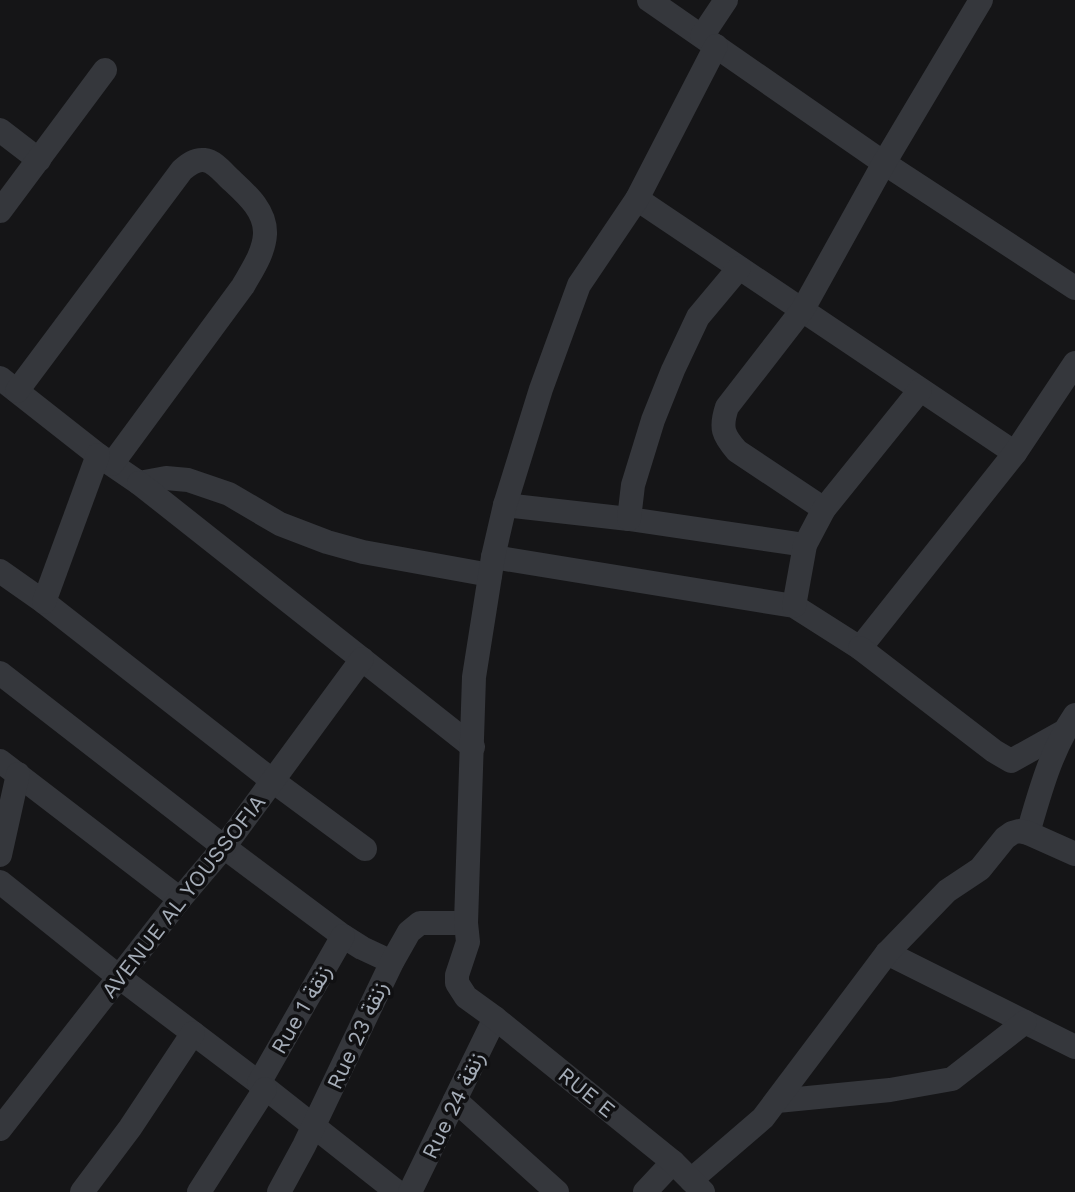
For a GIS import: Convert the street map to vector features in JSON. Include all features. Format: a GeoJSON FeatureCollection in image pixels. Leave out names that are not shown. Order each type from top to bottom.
{"type":"FeatureCollection","features":[{"type":"Feature","properties":{"kind":"street"},"geometry":{"type":"LineString","coordinates":[[649,0],[884,163],[1075,288]]}},
{"type":"Feature","properties":{"kind":"street"},"geometry":{"type":"LineString","coordinates":[[466,923],[474,677],[505,505],[541,389],[579,285],[637,199],[726,0]]}},
{"type":"Feature","properties":{"kind":"street"},"geometry":{"type":"LineString","coordinates":[[824,509],[737,451],[727,440],[722,420],[727,407],[803,309],[884,163],[981,0]]}},
{"type":"Feature","properties":{"kind":"street"},"geometry":{"type":"LineString","coordinates":[[0,211],[105,70]]}},
{"type":"Feature","properties":{"kind":"street"},"geometry":{"type":"LineString","coordinates":[[0,130],[39,160]]}},
{"type":"Feature","properties":{"kind":"street"},"geometry":{"type":"LineString","coordinates":[[44,602],[105,459],[243,286],[256,263],[265,233],[263,220],[247,194],[213,163],[204,160],[194,162],[182,170],[8,385],[105,459],[139,483],[473,747]]}},
{"type":"Feature","properties":{"kind":"street"},"geometry":{"type":"LineString","coordinates":[[637,199],[1015,453]]}},
{"type":"Feature","properties":{"kind":"street"},"geometry":{"type":"LineString","coordinates":[[629,519],[633,485],[653,420],[673,370],[698,317],[739,268]]}},
{"type":"Feature","properties":{"kind":"street"},"geometry":{"type":"LineString","coordinates":[[860,648],[1015,453],[1075,363]]}},
{"type":"Feature","properties":{"kind":"street"},"geometry":{"type":"LineString","coordinates":[[794,606],[805,545],[824,509],[920,390]]}},
{"type":"Feature","properties":{"kind":"street"},"geometry":{"type":"LineString","coordinates":[[139,483],[166,478],[188,480],[229,494],[280,524],[363,552],[794,606],[860,648],[1011,761],[1039,747],[1069,723]]}},
{"type":"Feature","properties":{"kind":"street"},"geometry":{"type":"LineString","coordinates":[[505,505],[629,519],[805,545]]}},
{"type":"Feature","properties":{"kind":"street"},"geometry":{"type":"LineString","coordinates":[[0,571],[365,849]]}},
{"type":"Feature","properties":{"kind":"street","name":"AVENUE AL YOUSSOFIA"},"geometry":{"type":"LineString","coordinates":[[0,1129],[224,847],[362,659]]}},
{"type":"Feature","properties":{"kind":"street"},"geometry":{"type":"LineString","coordinates":[[0,673],[343,936],[392,962]]}},
{"type":"Feature","properties":{"kind":"street"},"geometry":{"type":"LineString","coordinates":[[1028,833],[1044,780],[1069,723]]}},
{"type":"Feature","properties":{"kind":"street"},"geometry":{"type":"LineString","coordinates":[[0,855],[9,768]]}},
{"type":"Feature","properties":{"kind":"street"},"geometry":{"type":"LineString","coordinates":[[9,768],[180,899]]}},
{"type":"Feature","properties":{"kind":"street"},"geometry":{"type":"LineString","coordinates":[[697,1186],[777,1101],[887,953],[947,891],[980,869],[1005,838],[1019,831],[1028,833],[1075,854]]}},
{"type":"Feature","properties":{"kind":"street"},"geometry":{"type":"LineString","coordinates":[[0,882],[397,1192]]}},
{"type":"Feature","properties":{"kind":"street","name":"Rue 23 زنقة"},"geometry":{"type":"LineString","coordinates":[[279,1192],[409,932],[420,923],[466,923]]}},
{"type":"Feature","properties":{"kind":"street","name":"RUE E"},"geometry":{"type":"LineString","coordinates":[[466,923],[468,942],[457,975],[457,983],[466,997],[673,1162],[697,1186]]}},
{"type":"Feature","properties":{"kind":"street","name":"Rue 1 زنقة"},"geometry":{"type":"LineString","coordinates":[[199,1192],[262,1086],[343,936]]}},
{"type":"Feature","properties":{"kind":"street"},"geometry":{"type":"LineString","coordinates":[[887,953],[1075,1047]]}},
{"type":"Feature","properties":{"kind":"street","name":"Rue 24 زنقة"},"geometry":{"type":"LineString","coordinates":[[410,1192],[495,1018]]}},
{"type":"Feature","properties":{"kind":"street"},"geometry":{"type":"LineString","coordinates":[[777,1101],[890,1090],[952,1079],[1025,1022]]}},
{"type":"Feature","properties":{"kind":"street"},"geometry":{"type":"LineString","coordinates":[[82,1192],[130,1128],[193,1033]]}},
{"type":"Feature","properties":{"kind":"street"},"geometry":{"type":"LineString","coordinates":[[455,1100],[557,1192]]}},
{"type":"Feature","properties":{"kind":"street"},"geometry":{"type":"LineString","coordinates":[[645,1192],[673,1162]]}}]}
